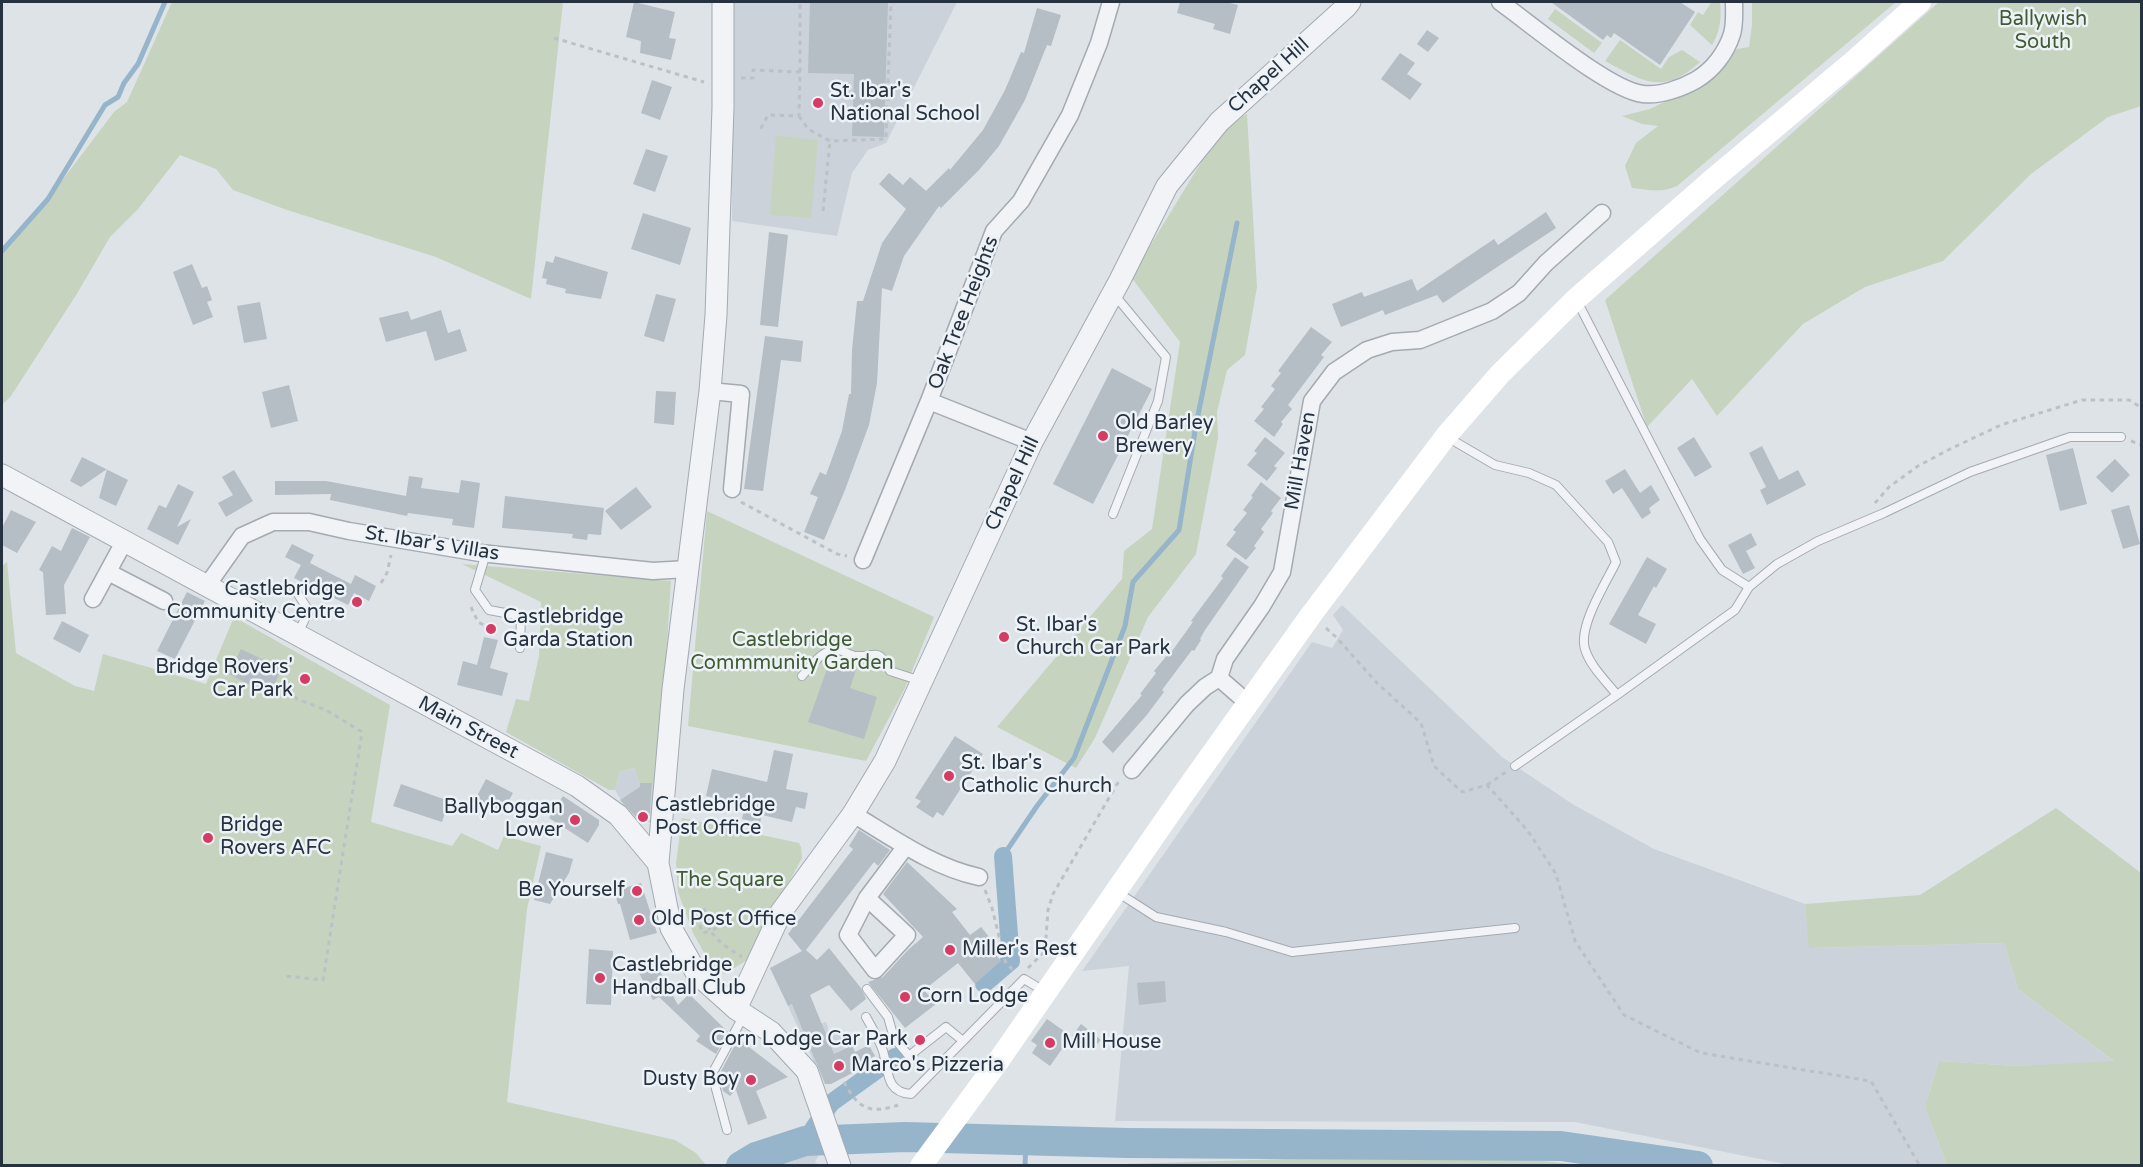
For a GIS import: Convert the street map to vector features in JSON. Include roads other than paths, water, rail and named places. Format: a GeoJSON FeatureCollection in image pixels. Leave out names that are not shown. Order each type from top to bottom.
{"type":"FeatureCollection","features":[{"type":"Feature","properties":{"kind":"main road"},"geometry":{"type":"LineString","coordinates":[[928,1157],[1047,993],[1184,793],[1311,615],[1446,436],[1500,374],[1576,299],[1712,180],[1854,62],[1920,2]]}},
{"type":"Feature","properties":{"kind":"street"},"geometry":{"type":"LineString","coordinates":[[658,863],[673,689],[710,391],[716,315],[723,83],[723,2]]}},
{"type":"Feature","properties":{"kind":"street","name":"Oak Tree Heights"},"geometry":{"type":"LineString","coordinates":[[863,560],[929,401],[994,231],[1022,201],[1070,115],[1099,43],[1111,2]]}},
{"type":"Feature","properties":{"kind":"street","name":"Chapel Hill"},"geometry":{"type":"LineString","coordinates":[[740,1012],[756,966],[782,912],[853,814],[885,761],[1032,442],[1113,293],[1167,186],[1219,122],[1350,2]]}},
{"type":"Feature","properties":{"kind":"street"},"geometry":{"type":"LineString","coordinates":[[1500,2],[1619,86],[1643,94],[1665,92],[1707,73],[1721,57],[1733,33],[1734,2]]}},
{"type":"Feature","properties":{"kind":"street","name":"Mill Haven"},"geometry":{"type":"LineString","coordinates":[[1132,770],[1187,704],[1205,687],[1219,678],[1225,659],[1262,606],[1282,572],[1312,401],[1334,372],[1367,350],[1392,342],[1420,340],[1492,311],[1519,292],[1546,263],[1602,213]]}},
{"type":"Feature","properties":{"kind":"street"},"geometry":{"type":"LineString","coordinates":[[710,391],[741,394],[732,489]]}},
{"type":"Feature","properties":{"kind":"street","name":"Oak Tree Heights"},"geometry":{"type":"LineString","coordinates":[[929,401],[1032,442]]}},
{"type":"Feature","properties":{"kind":"street","name":"Main Street"},"geometry":{"type":"LineString","coordinates":[[2,475],[577,786],[618,814],[658,863],[671,928],[698,974],[740,1012],[771,1032],[807,1071],[840,1166]]}},
{"type":"Feature","properties":{"kind":"street","name":"St. Ibar's Villas"},"geometry":{"type":"LineString","coordinates":[[206,587],[242,536],[273,522],[309,522],[486,553],[653,571],[688,569]]}},
{"type":"Feature","properties":{"kind":"street"},"geometry":{"type":"LineString","coordinates":[[93,599],[124,542]]}},
{"type":"Feature","properties":{"kind":"street"},"geometry":{"type":"LineString","coordinates":[[108,572],[165,601]]}},
{"type":"Feature","properties":{"kind":"street"},"geometry":{"type":"LineString","coordinates":[[1219,678],[1249,704]]}},
{"type":"Feature","properties":{"kind":"street"},"geometry":{"type":"LineString","coordinates":[[853,814],[906,846],[957,872],[979,877]]}},
{"type":"Feature","properties":{"kind":"street"},"geometry":{"type":"LineString","coordinates":[[867,898],[906,846]]}},
{"type":"Feature","properties":{"kind":"lane"},"geometry":{"type":"LineString","coordinates":[[1113,293],[1166,357],[1158,401],[1113,514]]}},
{"type":"Feature","properties":{"kind":"lane"},"geometry":{"type":"LineString","coordinates":[[1576,299],[1700,539],[1722,570],[1749,587]]}},
{"type":"Feature","properties":{"kind":"lane"},"geometry":{"type":"LineString","coordinates":[[1446,436],[1496,465],[1529,473],[1556,485],[1608,542],[1616,562],[1584,633],[1585,648],[1597,670],[1617,695]]}},
{"type":"Feature","properties":{"kind":"lane"},"geometry":{"type":"LineString","coordinates":[[1515,766],[1735,610],[1749,587],[1777,564],[1818,541],[1970,472],[2070,437],[2121,437]]}},
{"type":"Feature","properties":{"kind":"lane"},"geometry":{"type":"LineString","coordinates":[[486,553],[475,590],[489,610],[521,616],[520,648]]}},
{"type":"Feature","properties":{"kind":"lane"},"geometry":{"type":"LineString","coordinates":[[294,588],[309,611],[297,636]]}},
{"type":"Feature","properties":{"kind":"lane"},"geometry":{"type":"LineString","coordinates":[[802,676],[822,654],[838,650],[855,656],[872,653],[884,658],[890,670],[921,681]]}},
{"type":"Feature","properties":{"kind":"lane"},"geometry":{"type":"LineString","coordinates":[[1116,892],[1156,917],[1226,932],[1292,952],[1515,928]]}},
{"type":"Feature","properties":{"kind":"lane"},"geometry":{"type":"LineString","coordinates":[[866,1017],[884,1053],[893,1087],[899,1093],[911,1094],[1024,979],[1047,993]]}},
{"type":"Feature","properties":{"kind":"lane"},"geometry":{"type":"LineString","coordinates":[[867,990],[888,1017],[894,1038],[909,1056],[946,1027],[963,1041]]}},
{"type":"Feature","properties":{"kind":"lane"},"geometry":{"type":"LineString","coordinates":[[727,1130],[712,1074],[740,1012]]}},
{"type":"Feature","properties":{"kind":"waterway"},"geometry":{"type":"LineString","coordinates":[[2,251],[48,199],[105,105],[118,97],[124,83],[138,64],[165,2]]}},
{"type":"Feature","properties":{"kind":"waterway"},"geometry":{"type":"LineString","coordinates":[[1003,856],[1037,806],[1074,758],[1125,626],[1133,582],[1179,530],[1196,425],[1237,223]]}},
{"type":"Feature","properties":{"kind":"waterway"},"geometry":{"type":"LineString","coordinates":[[984,984],[1011,961],[1003,856]]}},
{"type":"Feature","properties":{"kind":"waterway"},"geometry":{"type":"LineString","coordinates":[[805,1141],[831,1103],[895,1057]]}},
{"type":"Feature","properties":{"kind":"waterway"},"geometry":{"type":"LineString","coordinates":[[741,1166],[756,1157],[805,1141],[905,1137],[1127,1143],[1561,1146],[1698,1166]]}},
{"type":"Feature","properties":{"kind":"waterway"},"geometry":{"type":"LineString","coordinates":[[1025,1166],[1026,1139]]}},
{"type":"Feature","properties":{"kind":"place","name":"St. Ibar's National School"},"geometry":{"type":"Point","coordinates":[818,103]}},
{"type":"Feature","properties":{"kind":"place","name":"Old Barley Brewery"},"geometry":{"type":"Point","coordinates":[1103,436]}},
{"type":"Feature","properties":{"kind":"place","name":"Castlebridge Community Centre"},"geometry":{"type":"Point","coordinates":[357,602]}},
{"type":"Feature","properties":{"kind":"place","name":"Castlebridge Garda Station"},"geometry":{"type":"Point","coordinates":[491,629]}},
{"type":"Feature","properties":{"kind":"place","name":"St. Ibar's Church Car Park"},"geometry":{"type":"Point","coordinates":[1004,637]}},
{"type":"Feature","properties":{"kind":"place","name":"Bridge Rovers' Car Park"},"geometry":{"type":"Point","coordinates":[305,679]}},
{"type":"Feature","properties":{"kind":"place","name":"St. Ibar's Catholic Church"},"geometry":{"type":"Point","coordinates":[949,776]}},
{"type":"Feature","properties":{"kind":"place","name":"Castlebridge Post Office"},"geometry":{"type":"Point","coordinates":[643,817]}},
{"type":"Feature","properties":{"kind":"place","name":"Ballyboggan Lower"},"geometry":{"type":"Point","coordinates":[575,820]}},
{"type":"Feature","properties":{"kind":"place","name":"Bridge Rovers AFC"},"geometry":{"type":"Point","coordinates":[208,838]}},
{"type":"Feature","properties":{"kind":"place","name":"Be Yourself"},"geometry":{"type":"Point","coordinates":[637,891]}},
{"type":"Feature","properties":{"kind":"place","name":"Old Post Office"},"geometry":{"type":"Point","coordinates":[639,920]}},
{"type":"Feature","properties":{"kind":"place","name":"Miller's Rest"},"geometry":{"type":"Point","coordinates":[950,950]}},
{"type":"Feature","properties":{"kind":"place","name":"Castlebridge Handball Club"},"geometry":{"type":"Point","coordinates":[600,978]}},
{"type":"Feature","properties":{"kind":"place","name":"Corn Lodge"},"geometry":{"type":"Point","coordinates":[905,997]}},
{"type":"Feature","properties":{"kind":"place","name":"Corn Lodge Car Park"},"geometry":{"type":"Point","coordinates":[920,1040]}},
{"type":"Feature","properties":{"kind":"place","name":"Mill House"},"geometry":{"type":"Point","coordinates":[1050,1043]}},
{"type":"Feature","properties":{"kind":"place","name":"Marco's Pizzeria"},"geometry":{"type":"Point","coordinates":[839,1066]}},
{"type":"Feature","properties":{"kind":"place","name":"Dusty Boy"},"geometry":{"type":"Point","coordinates":[751,1080]}},
{"type":"Feature","properties":{"kind":"park label","name":"Ballywish South"},"geometry":{"type":"Point","coordinates":[2043,32]}},
{"type":"Feature","properties":{"kind":"park label","name":"Castlebridge Commmunity Garden"},"geometry":{"type":"Point","coordinates":[792,652]}},
{"type":"Feature","properties":{"kind":"park label","name":"The Square"},"geometry":{"type":"Point","coordinates":[730,881]}}]}
